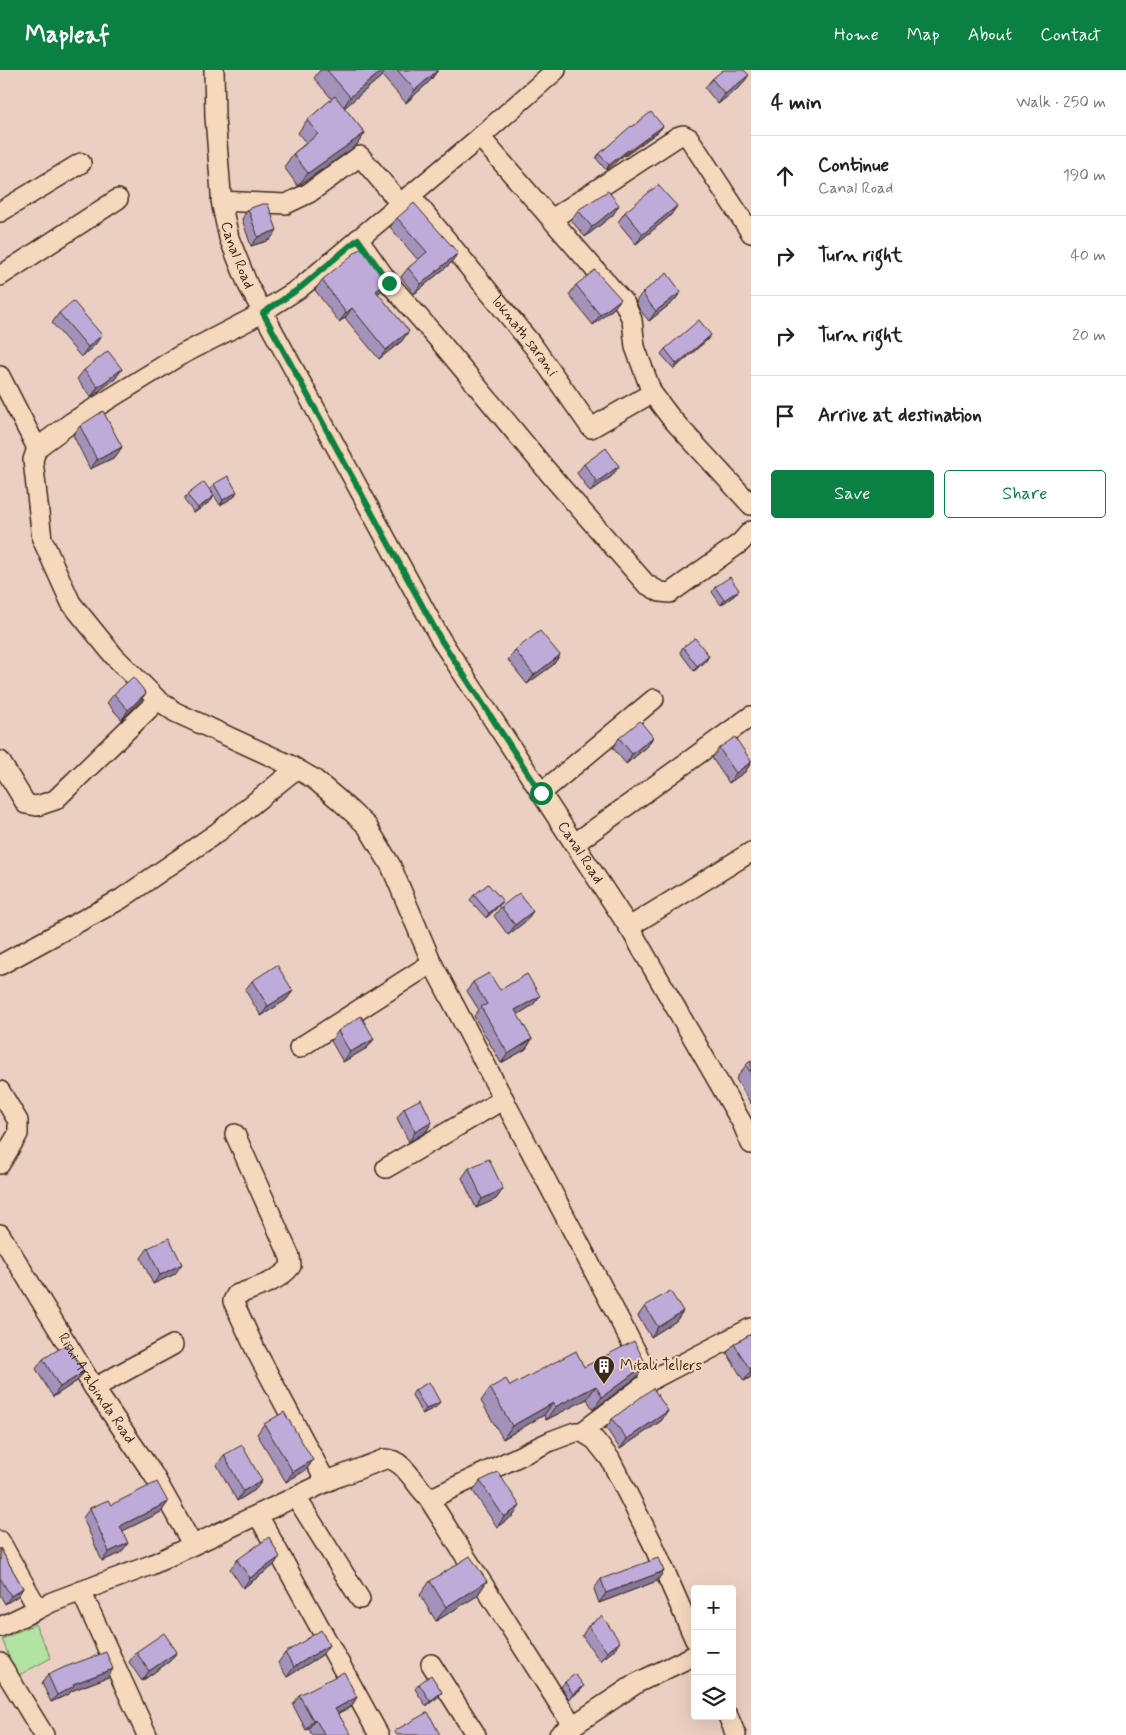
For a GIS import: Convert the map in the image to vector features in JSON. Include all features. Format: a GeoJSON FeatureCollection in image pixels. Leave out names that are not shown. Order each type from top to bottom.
{"type":"FeatureCollection","features":[{"type":"Feature","properties":{"kind":"street","name":"Canal Road"},"geometry":{"type":"LineString","coordinates":[[214,70],[215,118],[221,201],[232,246],[248,286],[257,316],[441,640],[628,927],[747,1121],[751,1144]]}},
{"type":"Feature","properties":{"kind":"street"},"geometry":{"type":"LineString","coordinates":[[556,70],[300,288],[257,316],[179,356],[72,422],[37,448],[33,460],[42,539],[70,603],[114,656],[158,700],[175,712],[314,779],[367,826],[391,866],[432,963],[651,1380]]}},
{"type":"Feature","properties":{"kind":"street"},"geometry":{"type":"LineString","coordinates":[[552,219],[677,137],[684,135],[689,138],[751,233]]}},
{"type":"Feature","properties":{"kind":"street"},"geometry":{"type":"LineString","coordinates":[[480,136],[625,304],[632,320],[635,347],[652,394],[671,418],[751,505]]}},
{"type":"Feature","properties":{"kind":"street"},"geometry":{"type":"LineString","coordinates":[[221,201],[286,204],[309,193],[360,156],[405,199]]}},
{"type":"Feature","properties":{"kind":"street"},"geometry":{"type":"LineString","coordinates":[[0,212],[81,163]]}},
{"type":"Feature","properties":{"kind":"street"},"geometry":{"type":"LineString","coordinates":[[0,276],[118,199]]}},
{"type":"Feature","properties":{"kind":"street","name":"loknath sarani"},"geometry":{"type":"LineString","coordinates":[[405,199],[534,347],[591,428],[652,394]]}},
{"type":"Feature","properties":{"kind":"street"},"geometry":{"type":"LineString","coordinates":[[358,239],[389,283],[438,338],[548,471],[646,584],[660,592],[670,593],[747,543]]}},
{"type":"Feature","properties":{"kind":"street"},"geometry":{"type":"LineString","coordinates":[[0,376],[37,448]]}},
{"type":"Feature","properties":{"kind":"street"},"geometry":{"type":"LineString","coordinates":[[541,793],[654,699]]}},
{"type":"Feature","properties":{"kind":"street"},"geometry":{"type":"LineString","coordinates":[[0,762],[26,804],[37,806],[54,800],[158,700]]}},
{"type":"Feature","properties":{"kind":"street"},"geometry":{"type":"LineString","coordinates":[[574,844],[751,716]]}},
{"type":"Feature","properties":{"kind":"street"},"geometry":{"type":"LineString","coordinates":[[0,966],[121,899],[218,832],[296,769]]}},
{"type":"Feature","properties":{"kind":"street"},"geometry":{"type":"LineString","coordinates":[[628,927],[751,852]]}},
{"type":"Feature","properties":{"kind":"street"},"geometry":{"type":"LineString","coordinates":[[299,1048],[432,963]]}},
{"type":"Feature","properties":{"kind":"street"},"geometry":{"type":"LineString","coordinates":[[0,1091],[18,1120],[18,1134],[0,1164]]}},
{"type":"Feature","properties":{"kind":"street"},"geometry":{"type":"LineString","coordinates":[[386,1168],[504,1100]]}},
{"type":"Feature","properties":{"kind":"street"},"geometry":{"type":"LineString","coordinates":[[235,1134],[290,1257],[292,1266],[279,1277],[236,1295],[233,1302],[256,1351],[326,1482]]}},
{"type":"Feature","properties":{"kind":"street","name":"Rishi Arabinda Road"},"geometry":{"type":"LineString","coordinates":[[0,1234],[94,1388],[153,1474],[192,1544]]}},
{"type":"Feature","properties":{"kind":"street"},"geometry":{"type":"LineString","coordinates":[[582,1432],[651,1380],[751,1328]]}},
{"type":"Feature","properties":{"kind":"street"},"geometry":{"type":"LineString","coordinates":[[94,1388],[173,1345]]}},
{"type":"Feature","properties":{"kind":"street"},"geometry":{"type":"LineString","coordinates":[[427,1496],[436,1496],[551,1441],[575,1432],[582,1432],[596,1440],[610,1458],[652,1542],[691,1631]]}},
{"type":"Feature","properties":{"kind":"street"},"geometry":{"type":"LineString","coordinates":[[0,1627],[52,1602],[151,1565],[326,1482],[385,1459],[392,1459],[399,1462],[427,1496],[566,1730],[637,1683],[691,1656]]}},
{"type":"Feature","properties":{"kind":"street"},"geometry":{"type":"LineString","coordinates":[[296,1497],[360,1599]]}},
{"type":"Feature","properties":{"kind":"street"},"geometry":{"type":"LineString","coordinates":[[258,1515],[379,1735]]}},
{"type":"Feature","properties":{"kind":"street"},"geometry":{"type":"LineString","coordinates":[[0,1541],[38,1609]]}},
{"type":"Feature","properties":{"kind":"street"},"geometry":{"type":"LineString","coordinates":[[81,1591],[147,1735]]}},
{"type":"Feature","properties":{"kind":"street"},"geometry":{"type":"LineString","coordinates":[[0,1663],[44,1735]]}},
{"type":"Feature","properties":{"kind":"street"},"geometry":{"type":"LineString","coordinates":[[430,1664],[476,1735]]}},
{"type":"Feature","properties":{"kind":"street"},"geometry":{"type":"LineString","coordinates":[[730,1720],[736,1735]]}},
{"type":"Feature","properties":{"kind":"green space"},"geometry":{"type":"Polygon","coordinates":[[[35,1624],[51,1658],[17,1676],[2,1639],[35,1624]]]}},
{"type":"Feature","properties":{"kind":"building"},"geometry":{"type":"Polygon","coordinates":[[[327,70],[383,70],[350,97],[327,70]]]}},
{"type":"Feature","properties":{"kind":"building"},"geometry":{"type":"Polygon","coordinates":[[[397,70],[438,70],[415,90],[397,70]]]}},
{"type":"Feature","properties":{"kind":"building"},"geometry":{"type":"Polygon","coordinates":[[[723,70],[744,70],[749,75],[725,94],[712,79],[723,70]]]}},
{"type":"Feature","properties":{"kind":"building"},"geometry":{"type":"Polygon","coordinates":[[[335,96],[365,133],[308,173],[293,154],[318,134],[307,120],[335,96]]]}},
{"type":"Feature","properties":{"kind":"building"},"geometry":{"type":"Polygon","coordinates":[[[651,112],[663,126],[609,165],[599,154],[631,126],[651,112]]]}},
{"type":"Feature","properties":{"kind":"building"},"geometry":{"type":"Polygon","coordinates":[[[658,185],[677,206],[643,234],[625,212],[658,185]]]}},
{"type":"Feature","properties":{"kind":"building"},"geometry":{"type":"Polygon","coordinates":[[[608,191],[619,205],[592,227],[578,210],[608,191]]]}},
{"type":"Feature","properties":{"kind":"building"},"geometry":{"type":"Polygon","coordinates":[[[414,203],[458,253],[421,284],[408,268],[427,252],[397,218],[414,203]]]}},
{"type":"Feature","properties":{"kind":"building"},"geometry":{"type":"Polygon","coordinates":[[[268,204],[277,230],[258,237],[248,209],[268,204]]]}},
{"type":"Feature","properties":{"kind":"building"},"geometry":{"type":"Polygon","coordinates":[[[363,246],[388,282],[376,291],[409,331],[386,350],[352,308],[346,313],[322,280],[363,246]]]}},
{"type":"Feature","properties":{"kind":"building"},"geometry":{"type":"Polygon","coordinates":[[[595,270],[621,299],[600,315],[576,285],[595,270]]]}},
{"type":"Feature","properties":{"kind":"building"},"geometry":{"type":"Polygon","coordinates":[[[667,273],[681,292],[656,311],[643,292],[667,273]]]}},
{"type":"Feature","properties":{"kind":"building"},"geometry":{"type":"Polygon","coordinates":[[[73,301],[102,335],[88,347],[59,313],[73,301]]]}},
{"type":"Feature","properties":{"kind":"building"},"geometry":{"type":"Polygon","coordinates":[[[699,320],[711,335],[677,364],[665,349],[699,320]]]}},
{"type":"Feature","properties":{"kind":"building"},"geometry":{"type":"Polygon","coordinates":[[[108,351],[122,369],[98,387],[84,370],[108,351]]]}},
{"type":"Feature","properties":{"kind":"building"},"geometry":{"type":"Polygon","coordinates":[[[103,411],[122,447],[97,460],[80,426],[103,411]]]}},
{"type":"Feature","properties":{"kind":"building"},"geometry":{"type":"Polygon","coordinates":[[[606,448],[619,466],[597,482],[584,464],[606,448]]]}},
{"type":"Feature","properties":{"kind":"building"},"geometry":{"type":"Polygon","coordinates":[[[228,476],[237,492],[223,500],[214,484],[228,476]]]}},
{"type":"Feature","properties":{"kind":"building"},"geometry":{"type":"Polygon","coordinates":[[[204,482],[214,496],[198,508],[187,495],[204,482]]]}},
{"type":"Feature","properties":{"kind":"building"},"geometry":{"type":"Polygon","coordinates":[[[730,577],[739,590],[724,600],[715,587],[730,577]]]}},
{"type":"Feature","properties":{"kind":"building"},"geometry":{"type":"Polygon","coordinates":[[[540,631],[560,655],[534,675],[515,650],[540,631]]]}},
{"type":"Feature","properties":{"kind":"building"},"geometry":{"type":"Polygon","coordinates":[[[695,638],[709,656],[697,666],[683,647],[695,638]]]}},
{"type":"Feature","properties":{"kind":"building"},"geometry":{"type":"Polygon","coordinates":[[[133,677],[146,693],[128,710],[114,694],[133,677]]]}},
{"type":"Feature","properties":{"kind":"building"},"geometry":{"type":"Polygon","coordinates":[[[640,721],[653,737],[632,754],[619,738],[640,721]]]}},
{"type":"Feature","properties":{"kind":"building"},"geometry":{"type":"Polygon","coordinates":[[[735,737],[751,761],[736,773],[719,748],[735,737]]]}},
{"type":"Feature","properties":{"kind":"building"},"geometry":{"type":"Polygon","coordinates":[[[488,884],[503,901],[489,913],[474,895],[488,884]]]}},
{"type":"Feature","properties":{"kind":"building"},"geometry":{"type":"Polygon","coordinates":[[[519,893],[533,911],[515,925],[501,907],[519,893]]]}},
{"type":"Feature","properties":{"kind":"building"},"geometry":{"type":"Polygon","coordinates":[[[277,965],[293,991],[268,1006],[252,981],[277,965]]]}},
{"type":"Feature","properties":{"kind":"building"},"geometry":{"type":"Polygon","coordinates":[[[489,973],[500,990],[527,974],[540,996],[515,1010],[532,1039],[508,1054],[481,1007],[487,1004],[473,982],[489,973]]]}},
{"type":"Feature","properties":{"kind":"building"},"geometry":{"type":"Polygon","coordinates":[[[361,1016],[374,1039],[350,1052],[338,1031],[361,1016]]]}},
{"type":"Feature","properties":{"kind":"building"},"geometry":{"type":"Polygon","coordinates":[[[751,1061],[751,1073],[746,1065],[751,1061]]]}},
{"type":"Feature","properties":{"kind":"building"},"geometry":{"type":"Polygon","coordinates":[[[421,1099],[432,1122],[415,1132],[404,1108],[421,1099]]]}},
{"type":"Feature","properties":{"kind":"building"},"geometry":{"type":"Polygon","coordinates":[[[489,1159],[503,1189],[482,1199],[469,1168],[489,1159]]]}},
{"type":"Feature","properties":{"kind":"building"},"geometry":{"type":"Polygon","coordinates":[[[169,1238],[182,1264],[160,1275],[148,1248],[169,1238]]]}},
{"type":"Feature","properties":{"kind":"building"},"geometry":{"type":"Polygon","coordinates":[[[670,1291],[683,1311],[658,1327],[645,1306],[670,1291]]]}},
{"type":"Feature","properties":{"kind":"building"},"geometry":{"type":"Polygon","coordinates":[[[751,1334],[751,1371],[734,1344],[751,1334]]]}},
{"type":"Feature","properties":{"kind":"building"},"geometry":{"type":"Polygon","coordinates":[[[634,1341],[646,1364],[602,1397],[596,1386],[555,1407],[553,1403],[512,1426],[490,1388],[506,1379],[510,1386],[576,1351],[584,1367],[634,1341]]]}},
{"type":"Feature","properties":{"kind":"building"},"geometry":{"type":"Polygon","coordinates":[[[67,1344],[84,1372],[60,1387],[43,1359],[67,1344]]]}},
{"type":"Feature","properties":{"kind":"building"},"geometry":{"type":"Polygon","coordinates":[[[429,1382],[440,1402],[426,1409],[415,1390],[429,1382]]]}},
{"type":"Feature","properties":{"kind":"building"},"geometry":{"type":"Polygon","coordinates":[[[653,1388],[668,1411],[627,1439],[612,1419],[653,1388]]]}},
{"type":"Feature","properties":{"kind":"building"},"geometry":{"type":"Polygon","coordinates":[[[284,1412],[313,1460],[293,1472],[264,1424],[284,1412]]]}},
{"type":"Feature","properties":{"kind":"building"},"geometry":{"type":"Polygon","coordinates":[[[242,1445],[262,1481],[243,1491],[224,1455],[242,1445]]]}},
{"type":"Feature","properties":{"kind":"building"},"geometry":{"type":"Polygon","coordinates":[[[498,1472],[520,1506],[504,1517],[480,1481],[498,1472]]]}},
{"type":"Feature","properties":{"kind":"building"},"geometry":{"type":"Polygon","coordinates":[[[157,1482],[168,1502],[120,1526],[128,1543],[109,1552],[90,1508],[108,1500],[111,1505],[157,1482]]]}},
{"type":"Feature","properties":{"kind":"building"},"geometry":{"type":"Polygon","coordinates":[[[269,1537],[280,1557],[250,1578],[237,1560],[269,1537]]]}},
{"type":"Feature","properties":{"kind":"building"},"geometry":{"type":"Polygon","coordinates":[[[0,1548],[23,1588],[11,1596],[0,1578],[0,1548]]]}},
{"type":"Feature","properties":{"kind":"building"},"geometry":{"type":"Polygon","coordinates":[[[470,1556],[487,1581],[446,1607],[430,1581],[470,1556]]]}},
{"type":"Feature","properties":{"kind":"building"},"geometry":{"type":"Polygon","coordinates":[[[658,1558],[664,1571],[606,1593],[601,1579],[658,1558]]]}},
{"type":"Feature","properties":{"kind":"building"},"geometry":{"type":"Polygon","coordinates":[[[602,1616],[620,1642],[607,1652],[588,1626],[602,1616]]]}},
{"type":"Feature","properties":{"kind":"building"},"geometry":{"type":"Polygon","coordinates":[[[321,1630],[329,1645],[294,1667],[285,1653],[321,1630]]]}},
{"type":"Feature","properties":{"kind":"building"},"geometry":{"type":"Polygon","coordinates":[[[164,1633],[177,1652],[149,1671],[136,1652],[164,1633]]]}},
{"type":"Feature","properties":{"kind":"building"},"geometry":{"type":"Polygon","coordinates":[[[106,1652],[113,1669],[73,1684],[74,1686],[57,1695],[48,1675],[106,1652]]]}},
{"type":"Feature","properties":{"kind":"building"},"geometry":{"type":"Polygon","coordinates":[[[344,1672],[357,1697],[335,1709],[351,1734],[325,1735],[315,1719],[313,1720],[299,1695],[344,1672]]]}},
{"type":"Feature","properties":{"kind":"building"},"geometry":{"type":"Polygon","coordinates":[[[575,1674],[584,1686],[573,1694],[565,1682],[575,1674]]]}},
{"type":"Feature","properties":{"kind":"building"},"geometry":{"type":"Polygon","coordinates":[[[431,1675],[442,1692],[430,1701],[419,1684],[431,1675]]]}},
{"type":"Feature","properties":{"kind":"building"},"geometry":{"type":"Polygon","coordinates":[[[428,1712],[440,1735],[397,1735],[396,1730],[428,1712]]]}},
{"type":"Feature","properties":{"kind":"place","name":"Mitali Tellers"},"geometry":{"type":"Point","coordinates":[604,1385]}},
{"type":"Feature","properties":{"kind":"route"},"geometry":{"type":"LineString","coordinates":[[389,283],[358,239],[300,288],[263,313],[441,640],[541,793]]}}]}
